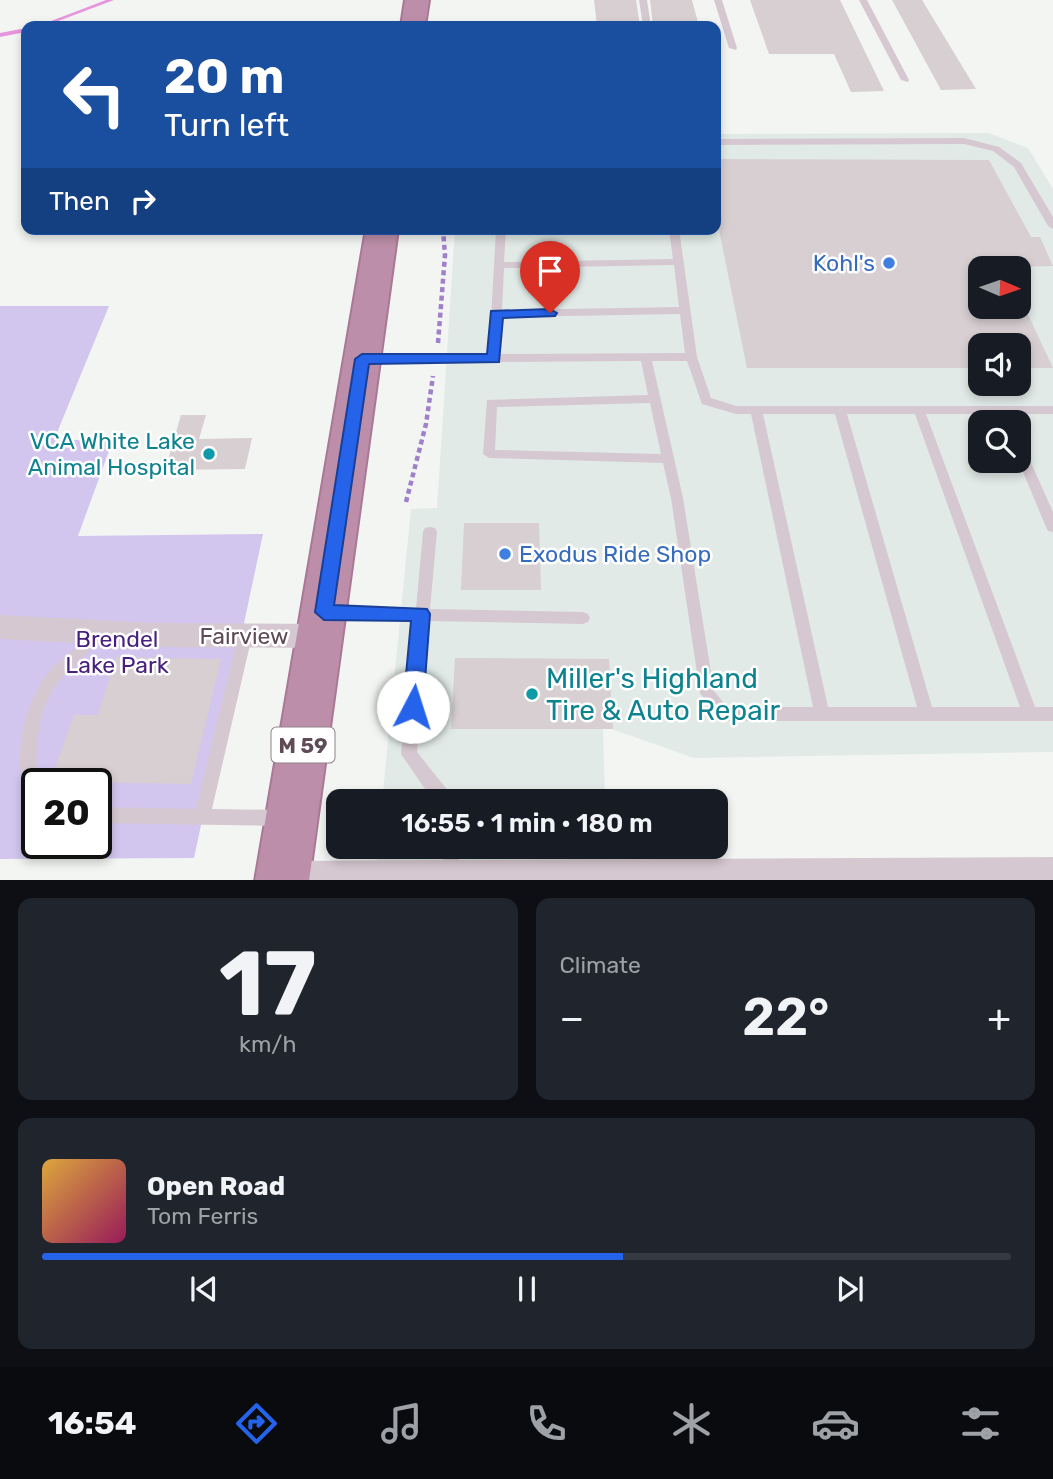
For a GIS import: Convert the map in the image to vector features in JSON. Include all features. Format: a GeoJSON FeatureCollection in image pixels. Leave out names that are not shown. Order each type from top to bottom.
{"type":"FeatureCollection","features":[{"type":"Feature","properties":{"kind":"highway"},"geometry":{"type":"LineString","coordinates":[[415,21],[418,0]]}},
{"type":"Feature","properties":{"kind":"highway","name":"M 59"},"geometry":{"type":"LineString","coordinates":[[282,879],[381,235]]}},
{"type":"Feature","properties":{"kind":"street","name":"Fairview"},"geometry":{"type":"LineString","coordinates":[[0,627],[245,636],[322,624]]}},
{"type":"Feature","properties":{"kind":"street"},"geometry":{"type":"LineString","coordinates":[[282,879],[451,862],[523,878],[856,878],[1053,874]]}},
{"type":"Feature","properties":{"kind":"lane"},"geometry":{"type":"LineString","coordinates":[[643,0],[647,21]]}},
{"type":"Feature","properties":{"kind":"lane"},"geometry":{"type":"LineString","coordinates":[[718,0],[733,48]]}},
{"type":"Feature","properties":{"kind":"lane"},"geometry":{"type":"LineString","coordinates":[[863,0],[905,80]]}},
{"type":"Feature","properties":{"kind":"lane"},"geometry":{"type":"LineString","coordinates":[[721,142],[964,141],[985,146],[996,149],[1017,165],[1053,226]]}},
{"type":"Feature","properties":{"kind":"lane"},"geometry":{"type":"LineString","coordinates":[[494,359],[501,235]]}},
{"type":"Feature","properties":{"kind":"lane"},"geometry":{"type":"LineString","coordinates":[[675,235],[691,358],[706,401],[736,410],[919,410],[968,413]]}},
{"type":"Feature","properties":{"kind":"lane"},"geometry":{"type":"LineString","coordinates":[[499,265],[678,262]]}},
{"type":"Feature","properties":{"kind":"lane"},"geometry":{"type":"LineString","coordinates":[[496,314],[685,310]]}},
{"type":"Feature","properties":{"kind":"lane"},"geometry":{"type":"LineString","coordinates":[[646,358],[668,459],[707,693],[723,714],[1053,714]]}},
{"type":"Feature","properties":{"kind":"lane"},"geometry":{"type":"LineString","coordinates":[[362,359],[691,358]]}},
{"type":"Feature","properties":{"kind":"lane"},"geometry":{"type":"LineString","coordinates":[[655,399],[491,403],[489,454],[668,459]]}},
{"type":"Feature","properties":{"kind":"lane"},"geometry":{"type":"LineString","coordinates":[[756,410],[822,714]]}},
{"type":"Feature","properties":{"kind":"lane"},"geometry":{"type":"LineString","coordinates":[[840,410],[926,714]]}},
{"type":"Feature","properties":{"kind":"lane"},"geometry":{"type":"LineString","coordinates":[[919,410],[1030,714]]}},
{"type":"Feature","properties":{"kind":"lane"},"geometry":{"type":"LineString","coordinates":[[1031,413],[1053,410]]}},
{"type":"Feature","properties":{"kind":"lane"},"geometry":{"type":"LineString","coordinates":[[1029,473],[1053,527]]}},
{"type":"Feature","properties":{"kind":"lane"},"geometry":{"type":"LineString","coordinates":[[430,532],[409,754],[435,789]]}},
{"type":"Feature","properties":{"kind":"lane"},"geometry":{"type":"LineString","coordinates":[[322,624],[421,614],[583,618]]}},
{"type":"Feature","properties":{"kind":"lane"},"geometry":{"type":"LineString","coordinates":[[26,768],[43,698],[51,681],[90,643],[92,632]]}},
{"type":"Feature","properties":{"kind":"lane"},"geometry":{"type":"LineString","coordinates":[[202,817],[245,636]]}},
{"type":"Feature","properties":{"kind":"lane"},"geometry":{"type":"LineString","coordinates":[[112,815],[292,818]]}},
{"type":"Feature","properties":{"kind":"shaded area"},"geometry":{"type":"Polygon","coordinates":[[[989,133],[1028,148],[1053,189],[1053,752],[694,758],[603,726],[605,789],[383,789],[411,509],[437,508],[455,235],[721,235],[721,134],[989,133]]]}},
{"type":"Feature","properties":{"kind":"shaded area"},"geometry":{"type":"Polygon","coordinates":[[[377,859],[608,859],[609,880],[375,880],[377,859]]]}},
{"type":"Feature","properties":{"kind":"green space","name":"Brendel Lake Park"},"geometry":{"type":"Polygon","coordinates":[[[0,306],[109,306],[54,440],[113,440],[78,536],[263,534],[194,858],[112,858],[112,768],[21,768],[21,859],[0,859],[0,306]]]}},
{"type":"Feature","properties":{"kind":"building"},"geometry":{"type":"Polygon","coordinates":[[[594,0],[636,0],[639,21],[596,21],[594,0]]]}},
{"type":"Feature","properties":{"kind":"building"},"geometry":{"type":"Polygon","coordinates":[[[650,0],[692,0],[698,21],[652,21],[650,0]]]}},
{"type":"Feature","properties":{"kind":"building"},"geometry":{"type":"Polygon","coordinates":[[[750,0],[840,0],[884,91],[851,92],[834,54],[769,54],[750,0]]]}},
{"type":"Feature","properties":{"kind":"building"},"geometry":{"type":"Polygon","coordinates":[[[892,0],[922,0],[976,89],[941,90],[892,0]]]}},
{"type":"Feature","properties":{"kind":"building","name":"Kohl's"},"geometry":{"type":"Polygon","coordinates":[[[721,159],[989,160],[1031,237],[1040,237],[1053,266],[1031,267],[1031,256],[968,256],[968,319],[1030,319],[1053,368],[1031,368],[1031,333],[968,333],[968,368],[747,368],[720,235],[721,159]]]}},
{"type":"Feature","properties":{"kind":"building","name":"VCA White Lake Animal Hospital"},"geometry":{"type":"Polygon","coordinates":[[[181,415],[206,415],[199,439],[252,438],[245,469],[165,470],[181,415]]]}},
{"type":"Feature","properties":{"kind":"building"},"geometry":{"type":"Polygon","coordinates":[[[464,523],[539,523],[541,590],[461,590],[464,523]]]}},
{"type":"Feature","properties":{"kind":"building"},"geometry":{"type":"Polygon","coordinates":[[[116,657],[221,659],[191,784],[112,783],[112,768],[55,768],[74,715],[98,715],[116,657]]]}},
{"type":"Feature","properties":{"kind":"building","name":"Miller's Highland Tire & Auto Repair"},"geometry":{"type":"Polygon","coordinates":[[[455,658],[609,659],[613,729],[451,729],[455,658]]]}},
{"type":"Feature","properties":{"kind":"waterway"},"geometry":{"type":"LineString","coordinates":[[54,21],[111,0]]}},
{"type":"Feature","properties":{"kind":"waterway"},"geometry":{"type":"LineString","coordinates":[[0,35],[21,31]]}},
{"type":"Feature","properties":{"kind":"place","name":"Kohl's"},"geometry":{"type":"Point","coordinates":[889,263]}},
{"type":"Feature","properties":{"kind":"place","name":"VCA White Lake Animal Hospital"},"geometry":{"type":"Point","coordinates":[209,454]}},
{"type":"Feature","properties":{"kind":"place","name":"Exodus Ride Shop"},"geometry":{"type":"Point","coordinates":[505,554]}},
{"type":"Feature","properties":{"kind":"place","name":"Miller's Highland Tire & Auto Repair"},"geometry":{"type":"Point","coordinates":[532,694]}},
{"type":"Feature","properties":{"kind":"route"},"geometry":{"type":"LineString","coordinates":[[413,707],[421,614],[324,612],[362,359],[494,359],[496,314],[550,313]]}}]}
